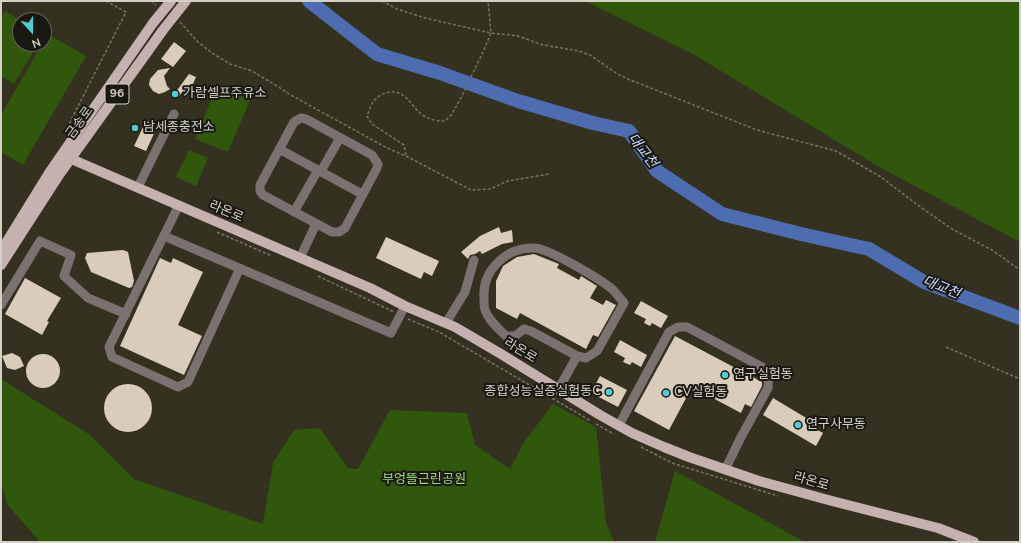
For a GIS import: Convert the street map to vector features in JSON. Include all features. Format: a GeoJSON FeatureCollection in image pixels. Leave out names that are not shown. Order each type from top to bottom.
{"type":"FeatureCollection","features":[{"type":"Feature","properties":{"kind":"main road","name":"금송로"},"geometry":{"type":"LineString","coordinates":[[1,265],[66,157],[153,23],[171,1]]}},
{"type":"Feature","properties":{"kind":"main road","name":"금송로"},"geometry":{"type":"LineString","coordinates":[[1,250],[66,157],[186,1]]}},
{"type":"Feature","properties":{"kind":"main road","name":"라온로"},"geometry":{"type":"LineString","coordinates":[[66,157],[370,288],[406,306],[446,323],[501,354],[558,390],[619,425],[664,447],[725,470],[811,495],[938,528],[974,542]]}},
{"type":"Feature","properties":{"kind":"lane"},"geometry":{"type":"LineString","coordinates":[[138,187],[174,114]]}},
{"type":"Feature","properties":{"kind":"lane"},"geometry":{"type":"LineString","coordinates":[[301,118],[306,119],[340,138],[372,155],[378,164],[345,228],[339,232],[332,232],[316,224],[263,195],[260,191],[260,185],[294,122],[301,118]]}},
{"type":"Feature","properties":{"kind":"lane"},"geometry":{"type":"LineString","coordinates":[[294,212],[340,138]]}},
{"type":"Feature","properties":{"kind":"lane"},"geometry":{"type":"LineString","coordinates":[[279,150],[320,170],[362,194]]}},
{"type":"Feature","properties":{"kind":"lane"},"geometry":{"type":"LineString","coordinates":[[179,205],[110,348],[112,357],[178,387],[188,382],[240,268]]}},
{"type":"Feature","properties":{"kind":"lane"},"geometry":{"type":"LineString","coordinates":[[300,258],[316,224]]}},
{"type":"Feature","properties":{"kind":"lane"},"geometry":{"type":"LineString","coordinates":[[164,236],[391,333],[406,306]]}},
{"type":"Feature","properties":{"kind":"lane"},"geometry":{"type":"LineString","coordinates":[[1,305],[40,241],[71,255],[64,276],[88,298],[126,314]]}},
{"type":"Feature","properties":{"kind":"lane"},"geometry":{"type":"LineString","coordinates":[[535,247],[558,255],[611,288],[624,303],[597,351],[586,358],[577,356],[531,331],[524,329],[515,336],[506,336],[493,324],[484,310],[483,292],[488,276],[500,259],[517,249],[535,247]]}},
{"type":"Feature","properties":{"kind":"lane"},"geometry":{"type":"LineString","coordinates":[[446,323],[465,292],[474,260]]}},
{"type":"Feature","properties":{"kind":"lane"},"geometry":{"type":"LineString","coordinates":[[465,292],[483,292]]}},
{"type":"Feature","properties":{"kind":"lane"},"geometry":{"type":"LineString","coordinates":[[619,425],[670,332],[678,327],[687,328],[762,368],[766,372],[769,380],[768,388],[725,470]]}},
{"type":"Feature","properties":{"kind":"lane"},"geometry":{"type":"LineString","coordinates":[[558,390],[577,356]]}},
{"type":"Feature","properties":{"kind":"path"},"geometry":{"type":"LineString","coordinates":[[67,128],[126,12],[106,1]]}},
{"type":"Feature","properties":{"kind":"path"},"geometry":{"type":"LineString","coordinates":[[151,1],[160,7]]}},
{"type":"Feature","properties":{"kind":"path"},"geometry":{"type":"LineString","coordinates":[[382,1],[397,10],[425,18],[491,32],[518,36],[543,45],[579,51],[590,55],[616,73],[628,79],[726,118],[757,130],[785,138],[820,145],[836,151],[881,177],[931,215],[952,229],[992,250],[1020,270]]}},
{"type":"Feature","properties":{"kind":"path"},"geometry":{"type":"LineString","coordinates":[[406,156],[404,145],[372,124],[368,116],[371,105],[378,95],[392,91],[400,93],[407,98],[424,116],[437,121],[445,121],[451,115],[460,100],[481,57],[491,32],[488,1]]}},
{"type":"Feature","properties":{"kind":"path"},"geometry":{"type":"LineString","coordinates":[[176,20],[182,24],[198,42],[230,64],[252,71],[289,94],[387,148],[406,156],[471,190],[490,189],[508,181],[549,174]]}},
{"type":"Feature","properties":{"kind":"path"},"geometry":{"type":"LineString","coordinates":[[946,347],[1020,379]]}},
{"type":"Feature","properties":{"kind":"green space"},"geometry":{"type":"Polygon","coordinates":[[[585,1],[1020,1],[1020,242],[881,168],[693,54],[585,1]]]}},
{"type":"Feature","properties":{"kind":"green space"},"geometry":{"type":"Polygon","coordinates":[[[5,11],[12,15],[12,52],[33,52],[14,84],[1,76],[1,17],[5,11]]]}},
{"type":"Feature","properties":{"kind":"green space"},"geometry":{"type":"Polygon","coordinates":[[[52,36],[86,56],[23,165],[1,152],[1,115],[37,52],[52,52],[52,36]]]}},
{"type":"Feature","properties":{"kind":"green space"},"geometry":{"type":"Polygon","coordinates":[[[217,86],[250,100],[228,152],[195,139],[217,86]]]}},
{"type":"Feature","properties":{"kind":"green space"},"geometry":{"type":"Polygon","coordinates":[[[189,150],[208,158],[196,186],[176,177],[189,150]]]}},
{"type":"Feature","properties":{"kind":"green space","name":"부엉뜰근린공원"},"geometry":{"type":"Polygon","coordinates":[[[1,379],[90,435],[134,479],[263,524],[273,463],[294,430],[320,428],[348,468],[358,469],[390,410],[467,413],[475,445],[510,469],[524,442],[553,404],[596,427],[606,523],[614,542],[40,542],[7,504],[1,481],[1,379]]]}},
{"type":"Feature","properties":{"kind":"green space"},"geometry":{"type":"Polygon","coordinates":[[[675,471],[805,542],[655,542],[675,471]]]}},
{"type":"Feature","properties":{"kind":"building"},"geometry":{"type":"Polygon","coordinates":[[[174,42],[186,51],[173,67],[161,59],[174,42]]]}},
{"type":"Feature","properties":{"kind":"building"},"geometry":{"type":"Polygon","coordinates":[[[170,68],[164,76],[167,86],[170,89],[159,94],[153,91],[149,85],[150,79],[158,70],[170,68]]]}},
{"type":"Feature","properties":{"kind":"building"},"geometry":{"type":"Polygon","coordinates":[[[189,74],[196,77],[189,93],[183,91],[179,96],[175,93],[189,74]]]}},
{"type":"Feature","properties":{"kind":"building"},"geometry":{"type":"Polygon","coordinates":[[[146,121],[157,127],[146,151],[134,146],[146,121]]]}},
{"type":"Feature","properties":{"kind":"building"},"geometry":{"type":"Polygon","coordinates":[[[499,227],[501,233],[512,230],[513,242],[502,244],[482,254],[480,251],[470,255],[468,259],[461,252],[480,236],[499,227]]]}},
{"type":"Feature","properties":{"kind":"building"},"geometry":{"type":"Polygon","coordinates":[[[386,237],[439,261],[432,276],[424,272],[421,279],[376,258],[386,237]]]}},
{"type":"Feature","properties":{"kind":"building"},"geometry":{"type":"Polygon","coordinates":[[[123,250],[128,252],[134,281],[132,287],[129,288],[91,272],[85,258],[87,253],[123,250]]]}},
{"type":"Feature","properties":{"kind":"building"},"geometry":{"type":"Polygon","coordinates":[[[534,254],[559,264],[557,268],[579,280],[581,276],[597,286],[590,298],[603,305],[606,300],[616,305],[598,337],[593,335],[586,349],[520,313],[517,319],[496,308],[496,281],[503,266],[517,257],[534,254]]]}},
{"type":"Feature","properties":{"kind":"building"},"geometry":{"type":"Polygon","coordinates":[[[160,258],[171,263],[173,258],[203,272],[178,325],[202,336],[184,375],[120,346],[160,258]]]}},
{"type":"Feature","properties":{"kind":"building"},"geometry":{"type":"Polygon","coordinates":[[[25,278],[61,298],[47,321],[49,322],[42,335],[5,314],[25,278]]]}},
{"type":"Feature","properties":{"kind":"building"},"geometry":{"type":"Polygon","coordinates":[[[641,301],[668,316],[661,328],[652,323],[650,326],[644,323],[646,319],[634,313],[641,301]]]}},
{"type":"Feature","properties":{"kind":"building"},"geometry":{"type":"Polygon","coordinates":[[[675,336],[762,382],[762,386],[751,407],[745,404],[741,413],[692,387],[669,430],[634,411],[675,336]]]}},
{"type":"Feature","properties":{"kind":"building"},"geometry":{"type":"Polygon","coordinates":[[[620,340],[647,355],[641,367],[632,362],[630,365],[623,362],[625,358],[614,352],[620,340]]]}},
{"type":"Feature","properties":{"kind":"building"},"geometry":{"type":"Polygon","coordinates":[[[12,353],[20,357],[24,366],[15,370],[7,368],[2,356],[12,353]]]}},
{"type":"Feature","properties":{"kind":"building"},"geometry":{"type":"Polygon","coordinates":[[[40,354],[46,354],[50,355],[57,361],[60,371],[59,378],[53,385],[46,388],[40,388],[36,387],[29,381],[26,374],[26,368],[27,364],[33,357],[40,354]]]}},
{"type":"Feature","properties":{"kind":"building","name":"종합성능실증실험동C"},"geometry":{"type":"Polygon","coordinates":[[[600,376],[627,390],[618,407],[591,393],[600,376]]]}},
{"type":"Feature","properties":{"kind":"building"},"geometry":{"type":"Polygon","coordinates":[[[123,384],[133,384],[142,388],[148,394],[152,403],[152,413],[148,422],[142,428],[133,432],[123,432],[114,428],[108,422],[104,413],[104,403],[108,394],[114,388],[123,384]]]}},
{"type":"Feature","properties":{"kind":"building","name":"연구사무동"},"geometry":{"type":"Polygon","coordinates":[[[773,398],[808,419],[809,416],[818,421],[814,428],[823,433],[816,446],[763,415],[773,398]]]}},
{"type":"Feature","properties":{"kind":"waterway","name":"대교천"},"geometry":{"type":"LineString","coordinates":[[309,1],[377,54],[440,73],[518,101],[593,123],[629,131],[657,171],[722,214],[869,249],[924,282],[1020,318]]}},
{"type":"Feature","properties":{"kind":"place","name":"가람셀프주유소"},"geometry":{"type":"Point","coordinates":[175,94]}},
{"type":"Feature","properties":{"kind":"place","name":"남세종충전소"},"geometry":{"type":"Point","coordinates":[135,128]}},
{"type":"Feature","properties":{"kind":"place","name":"연구실험동"},"geometry":{"type":"Point","coordinates":[725,375]}},
{"type":"Feature","properties":{"kind":"place","name":"종합성능실증실험동C"},"geometry":{"type":"Point","coordinates":[609,392]}},
{"type":"Feature","properties":{"kind":"place","name":"CV실험동"},"geometry":{"type":"Point","coordinates":[666,393]}},
{"type":"Feature","properties":{"kind":"place","name":"연구사무동"},"geometry":{"type":"Point","coordinates":[798,425]}}]}
